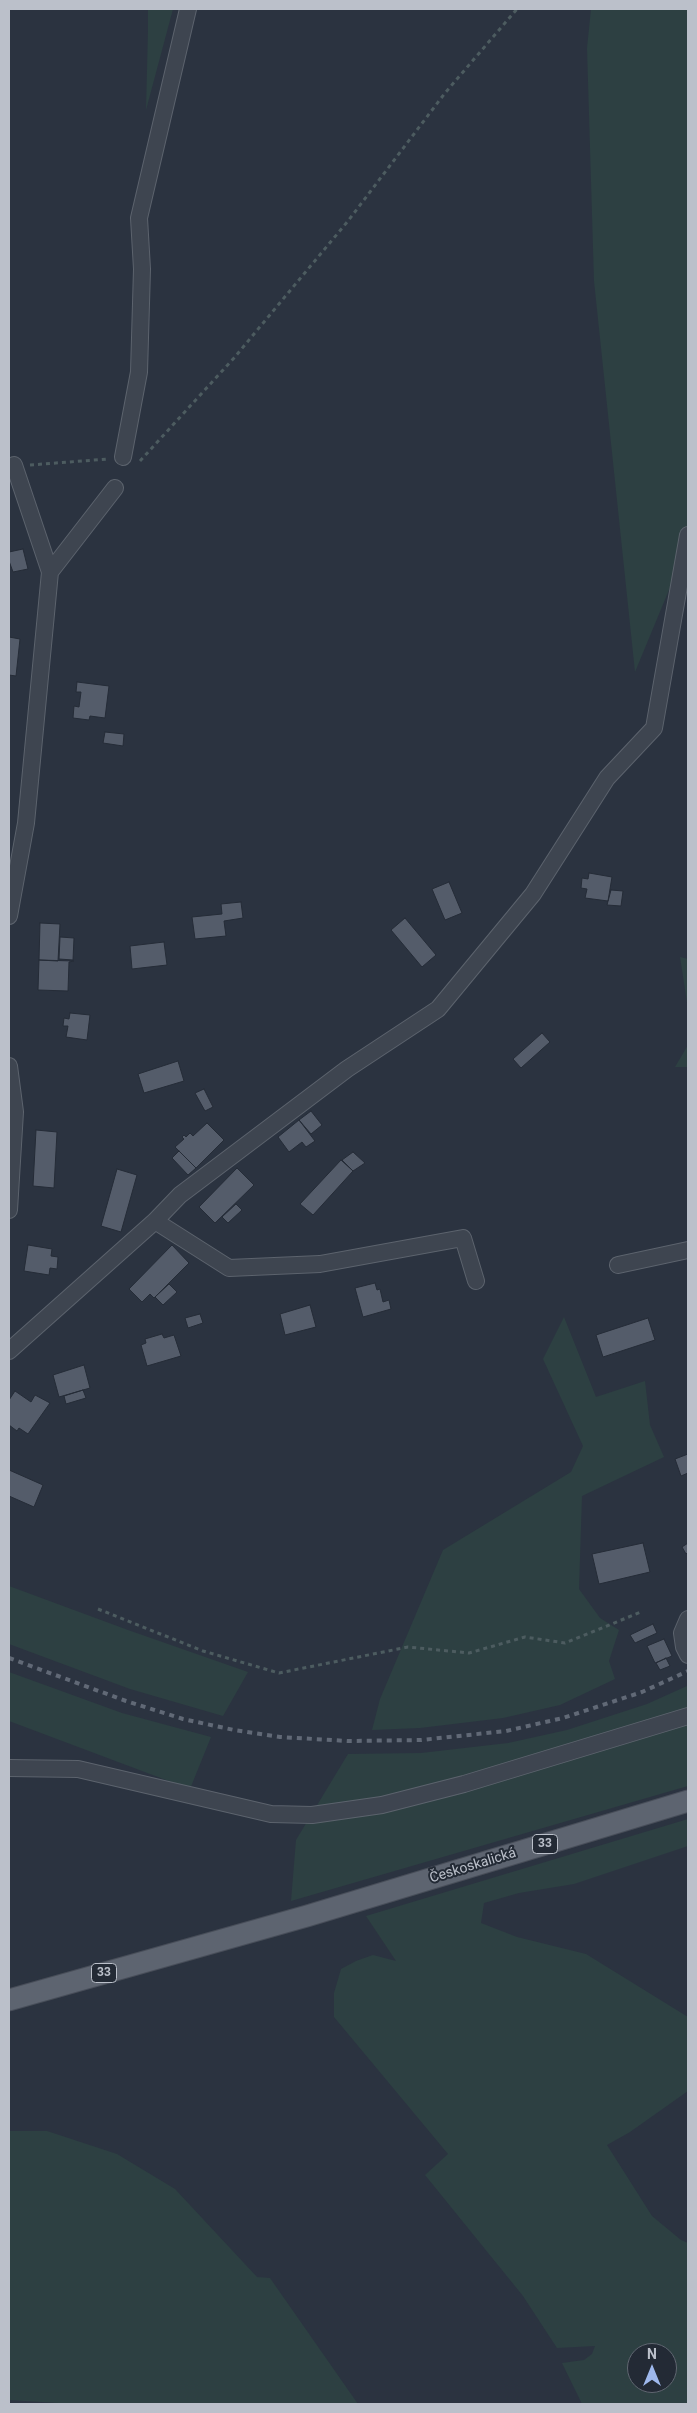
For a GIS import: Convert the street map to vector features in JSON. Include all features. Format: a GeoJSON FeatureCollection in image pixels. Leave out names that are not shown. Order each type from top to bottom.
{"type":"FeatureCollection","features":[{"type":"Feature","properties":{"kind":"main road","name":"Českoskalická"},"geometry":{"type":"LineString","coordinates":[[9,2000],[401,1888],[688,1801]]}},
{"type":"Feature","properties":{"kind":"street"},"geometry":{"type":"LineString","coordinates":[[129,462],[139,372],[142,269],[139,218],[188,9]]}},
{"type":"Feature","properties":{"kind":"street"},"geometry":{"type":"LineString","coordinates":[[9,916],[26,823],[50,572],[14,465]]}},
{"type":"Feature","properties":{"kind":"street"},"geometry":{"type":"LineString","coordinates":[[50,572],[115,488]]}},
{"type":"Feature","properties":{"kind":"street"},"geometry":{"type":"LineString","coordinates":[[9,1351],[155,1221],[180,1195],[347,1069],[438,1009],[533,894],[607,778],[654,728],[688,535]]}},
{"type":"Feature","properties":{"kind":"street"},"geometry":{"type":"LineString","coordinates":[[9,1066],[15,1112],[9,1210]]}},
{"type":"Feature","properties":{"kind":"street"},"geometry":{"type":"LineString","coordinates":[[155,1221],[229,1268],[320,1264],[463,1238],[476,1281]]}},
{"type":"Feature","properties":{"kind":"street"},"geometry":{"type":"LineString","coordinates":[[618,1265],[688,1250]]}},
{"type":"Feature","properties":{"kind":"street"},"geometry":{"type":"LineString","coordinates":[[688,1619],[682,1633],[688,1655]]}},
{"type":"Feature","properties":{"kind":"street"},"geometry":{"type":"LineString","coordinates":[[9,1768],[78,1769],[270,1814],[289,1816],[312,1815],[382,1805],[464,1784],[688,1716]]}},
{"type":"Feature","properties":{"kind":"path"},"geometry":{"type":"LineString","coordinates":[[14,465],[129,462],[234,358],[348,221],[445,93],[517,9]]}},
{"type":"Feature","properties":{"kind":"path"},"geometry":{"type":"LineString","coordinates":[[98,1609],[203,1651],[279,1673],[408,1647],[469,1652],[525,1637],[565,1643],[641,1612]]}},
{"type":"Feature","properties":{"kind":"shaded area"},"geometry":{"type":"Polygon","coordinates":[[[148,9],[173,9],[146,110],[148,30],[148,9]]]}},
{"type":"Feature","properties":{"kind":"shaded area"},"geometry":{"type":"Polygon","coordinates":[[[591,9],[688,9],[688,544],[635,672],[594,281],[587,48],[591,9]]]}},
{"type":"Feature","properties":{"kind":"shaded area"},"geometry":{"type":"Polygon","coordinates":[[[680,957],[688,959],[688,1009],[680,957]]]}},
{"type":"Feature","properties":{"kind":"shaded area"},"geometry":{"type":"Polygon","coordinates":[[[688,1045],[688,1067],[675,1067],[688,1045]]]}},
{"type":"Feature","properties":{"kind":"shaded area"},"geometry":{"type":"Polygon","coordinates":[[[564,1317],[596,1397],[645,1381],[650,1425],[664,1457],[582,1496],[579,1589],[600,1618],[619,1630],[609,1661],[615,1679],[560,1705],[503,1718],[420,1728],[372,1730],[380,1699],[443,1550],[571,1472],[583,1446],[543,1359],[564,1317]]]}},
{"type":"Feature","properties":{"kind":"shaded area"},"geometry":{"type":"Polygon","coordinates":[[[9,1586],[248,1672],[223,1716],[130,1689],[9,1644],[9,1586]]]}},
{"type":"Feature","properties":{"kind":"shaded area"},"geometry":{"type":"Polygon","coordinates":[[[9,1672],[122,1713],[211,1737],[190,1789],[9,1721],[9,1672]]]}},
{"type":"Feature","properties":{"kind":"shaded area"},"geometry":{"type":"Polygon","coordinates":[[[687,1686],[688,1786],[291,1901],[296,1840],[348,1754],[421,1753],[508,1743],[567,1730],[647,1704],[687,1686]]]}},
{"type":"Feature","properties":{"kind":"shaded area"},"geometry":{"type":"Polygon","coordinates":[[[688,1819],[688,1846],[574,1884],[519,1893],[484,1903],[481,1923],[517,1937],[586,1954],[688,2017],[688,2091],[630,2132],[607,2145],[652,2216],[681,2240],[688,2243],[688,2404],[582,2404],[562,2363],[584,2360],[592,2354],[595,2346],[557,2348],[523,2296],[425,2175],[448,2154],[334,2017],[334,1993],[341,1969],[373,1955],[396,1961],[366,1916],[688,1819]]]}},
{"type":"Feature","properties":{"kind":"shaded area"},"geometry":{"type":"Polygon","coordinates":[[[9,2131],[47,2131],[117,2154],[175,2189],[257,2277],[270,2278],[358,2404],[74,2404],[9,2400],[9,2131]]]}},
{"type":"Feature","properties":{"kind":"building"},"geometry":{"type":"Polygon","coordinates":[[[23,549],[28,569],[13,572],[9,561],[9,552],[23,549]]]}},
{"type":"Feature","properties":{"kind":"building"},"geometry":{"type":"Polygon","coordinates":[[[9,637],[20,639],[16,676],[9,675],[9,637]]]}},
{"type":"Feature","properties":{"kind":"building"},"geometry":{"type":"Polygon","coordinates":[[[77,682],[109,686],[105,718],[90,716],[89,720],[73,718],[74,706],[79,707],[81,692],[76,692],[77,682]]]}},
{"type":"Feature","properties":{"kind":"building"},"geometry":{"type":"Polygon","coordinates":[[[105,732],[124,734],[123,746],[103,743],[105,732]]]}},
{"type":"Feature","properties":{"kind":"building"},"geometry":{"type":"Polygon","coordinates":[[[589,873],[612,877],[608,901],[585,898],[587,889],[581,888],[582,878],[588,879],[589,873]]]}},
{"type":"Feature","properties":{"kind":"building"},"geometry":{"type":"Polygon","coordinates":[[[449,882],[462,913],[445,920],[432,889],[449,882]]]}},
{"type":"Feature","properties":{"kind":"building"},"geometry":{"type":"Polygon","coordinates":[[[611,890],[623,891],[621,906],[607,905],[611,890]]]}},
{"type":"Feature","properties":{"kind":"building"},"geometry":{"type":"Polygon","coordinates":[[[241,902],[243,918],[224,921],[226,936],[195,939],[192,917],[222,914],[221,904],[241,902]]]}},
{"type":"Feature","properties":{"kind":"building"},"geometry":{"type":"Polygon","coordinates":[[[405,918],[436,955],[422,967],[391,930],[405,918]]]}},
{"type":"Feature","properties":{"kind":"building"},"geometry":{"type":"Polygon","coordinates":[[[40,923],[60,924],[58,961],[39,960],[40,923]]]}},
{"type":"Feature","properties":{"kind":"building"},"geometry":{"type":"Polygon","coordinates":[[[60,937],[74,938],[73,960],[59,959],[60,937]]]}},
{"type":"Feature","properties":{"kind":"building"},"geometry":{"type":"Polygon","coordinates":[[[164,942],[167,965],[132,969],[130,946],[164,942]]]}},
{"type":"Feature","properties":{"kind":"building"},"geometry":{"type":"Polygon","coordinates":[[[39,960],[74,961],[69,962],[68,991],[38,990],[39,960]]]}},
{"type":"Feature","properties":{"kind":"building"},"geometry":{"type":"Polygon","coordinates":[[[70,1013],[90,1015],[87,1040],[66,1037],[68,1026],[63,1026],[64,1018],[69,1019],[70,1013]]]}},
{"type":"Feature","properties":{"kind":"building"},"geometry":{"type":"Polygon","coordinates":[[[542,1033],[550,1042],[521,1068],[513,1059],[542,1033]]]}},
{"type":"Feature","properties":{"kind":"building"},"geometry":{"type":"Polygon","coordinates":[[[178,1061],[184,1081],[144,1093],[138,1074],[178,1061]]]}},
{"type":"Feature","properties":{"kind":"building"},"geometry":{"type":"Polygon","coordinates":[[[204,1089],[213,1107],[205,1111],[195,1093],[204,1089]]]}},
{"type":"Feature","properties":{"kind":"building"},"geometry":{"type":"Polygon","coordinates":[[[311,1111],[322,1125],[311,1134],[299,1120],[311,1111]]]}},
{"type":"Feature","properties":{"kind":"building"},"geometry":{"type":"Polygon","coordinates":[[[299,1120],[315,1141],[306,1147],[302,1142],[289,1152],[278,1137],[299,1120]]]}},
{"type":"Feature","properties":{"kind":"building"},"geometry":{"type":"Polygon","coordinates":[[[207,1123],[224,1140],[196,1168],[175,1147],[184,1139],[182,1137],[184,1135],[186,1137],[190,1133],[193,1136],[207,1123]]]}},
{"type":"Feature","properties":{"kind":"building"},"geometry":{"type":"Polygon","coordinates":[[[36,1130],[57,1132],[54,1188],[33,1186],[36,1130]]]}},
{"type":"Feature","properties":{"kind":"building"},"geometry":{"type":"Polygon","coordinates":[[[179,1151],[196,1168],[188,1175],[172,1158],[179,1151]]]}},
{"type":"Feature","properties":{"kind":"building"},"geometry":{"type":"Polygon","coordinates":[[[353,1152],[365,1163],[353,1171],[342,1160],[353,1152]]]}},
{"type":"Feature","properties":{"kind":"building"},"geometry":{"type":"Polygon","coordinates":[[[341,1160],[353,1171],[313,1215],[300,1204],[341,1160]]]}},
{"type":"Feature","properties":{"kind":"building"},"geometry":{"type":"Polygon","coordinates":[[[237,1168],[254,1185],[215,1223],[199,1207],[237,1168]]]}},
{"type":"Feature","properties":{"kind":"building"},"geometry":{"type":"Polygon","coordinates":[[[117,1169],[137,1175],[121,1232],[101,1226],[117,1169]]]}},
{"type":"Feature","properties":{"kind":"building"},"geometry":{"type":"Polygon","coordinates":[[[236,1204],[242,1210],[228,1223],[222,1217],[236,1204]]]}},
{"type":"Feature","properties":{"kind":"building"},"geometry":{"type":"Polygon","coordinates":[[[28,1245],[52,1249],[51,1256],[58,1257],[57,1269],[50,1268],[49,1275],[24,1271],[28,1245]]]}},
{"type":"Feature","properties":{"kind":"building"},"geometry":{"type":"Polygon","coordinates":[[[172,1245],[189,1263],[154,1298],[150,1294],[142,1302],[129,1289],[172,1245]]]}},
{"type":"Feature","properties":{"kind":"building"},"geometry":{"type":"Polygon","coordinates":[[[375,1283],[377,1290],[380,1289],[383,1302],[389,1300],[391,1309],[363,1317],[355,1288],[375,1283]]]}},
{"type":"Feature","properties":{"kind":"building"},"geometry":{"type":"Polygon","coordinates":[[[169,1284],[177,1292],[163,1305],[155,1297],[169,1284]]]}},
{"type":"Feature","properties":{"kind":"building"},"geometry":{"type":"Polygon","coordinates":[[[310,1305],[316,1327],[285,1335],[280,1314],[310,1305]]]}},
{"type":"Feature","properties":{"kind":"building"},"geometry":{"type":"Polygon","coordinates":[[[200,1314],[203,1323],[188,1328],[185,1318],[200,1314]]]}},
{"type":"Feature","properties":{"kind":"building"},"geometry":{"type":"Polygon","coordinates":[[[648,1318],[655,1340],[603,1357],[596,1335],[648,1318]]]}},
{"type":"Feature","properties":{"kind":"building"},"geometry":{"type":"Polygon","coordinates":[[[162,1334],[164,1338],[174,1335],[181,1356],[147,1366],[141,1345],[146,1343],[145,1339],[162,1334]]]}},
{"type":"Feature","properties":{"kind":"building"},"geometry":{"type":"Polygon","coordinates":[[[84,1365],[90,1388],[59,1397],[53,1375],[84,1365]]]}},
{"type":"Feature","properties":{"kind":"building"},"geometry":{"type":"Polygon","coordinates":[[[83,1390],[86,1398],[66,1404],[64,1396],[83,1390]]]}},
{"type":"Feature","properties":{"kind":"building"},"geometry":{"type":"Polygon","coordinates":[[[15,1391],[31,1402],[35,1395],[50,1403],[28,1434],[19,1428],[17,1431],[9,1425],[9,1400],[15,1391]]]}},
{"type":"Feature","properties":{"kind":"building"},"geometry":{"type":"Polygon","coordinates":[[[688,1454],[688,1473],[681,1476],[675,1459],[688,1454]]]}},
{"type":"Feature","properties":{"kind":"building"},"geometry":{"type":"Polygon","coordinates":[[[9,1470],[43,1485],[34,1507],[9,1496],[9,1470]]]}},
{"type":"Feature","properties":{"kind":"building"},"geometry":{"type":"Polygon","coordinates":[[[643,1543],[650,1572],[599,1584],[592,1554],[643,1543]]]}},
{"type":"Feature","properties":{"kind":"building"},"geometry":{"type":"Polygon","coordinates":[[[688,1543],[688,1552],[686,1554],[682,1547],[688,1543]]]}},
{"type":"Feature","properties":{"kind":"building"},"geometry":{"type":"Polygon","coordinates":[[[653,1624],[657,1633],[635,1643],[630,1635],[653,1624]]]}},
{"type":"Feature","properties":{"kind":"building"},"geometry":{"type":"Polygon","coordinates":[[[664,1639],[672,1656],[655,1663],[647,1646],[664,1639]]]}},
{"type":"Feature","properties":{"kind":"building"},"geometry":{"type":"Polygon","coordinates":[[[666,1658],[670,1666],[660,1670],[656,1663],[666,1658]]]}},
{"type":"Feature","properties":{"kind":"railway"},"geometry":{"type":"LineString","coordinates":[[9,1658],[126,1701],[183,1719],[234,1730],[280,1737],[348,1741],[421,1740],[506,1731],[563,1718],[642,1692],[688,1671]]}}]}
